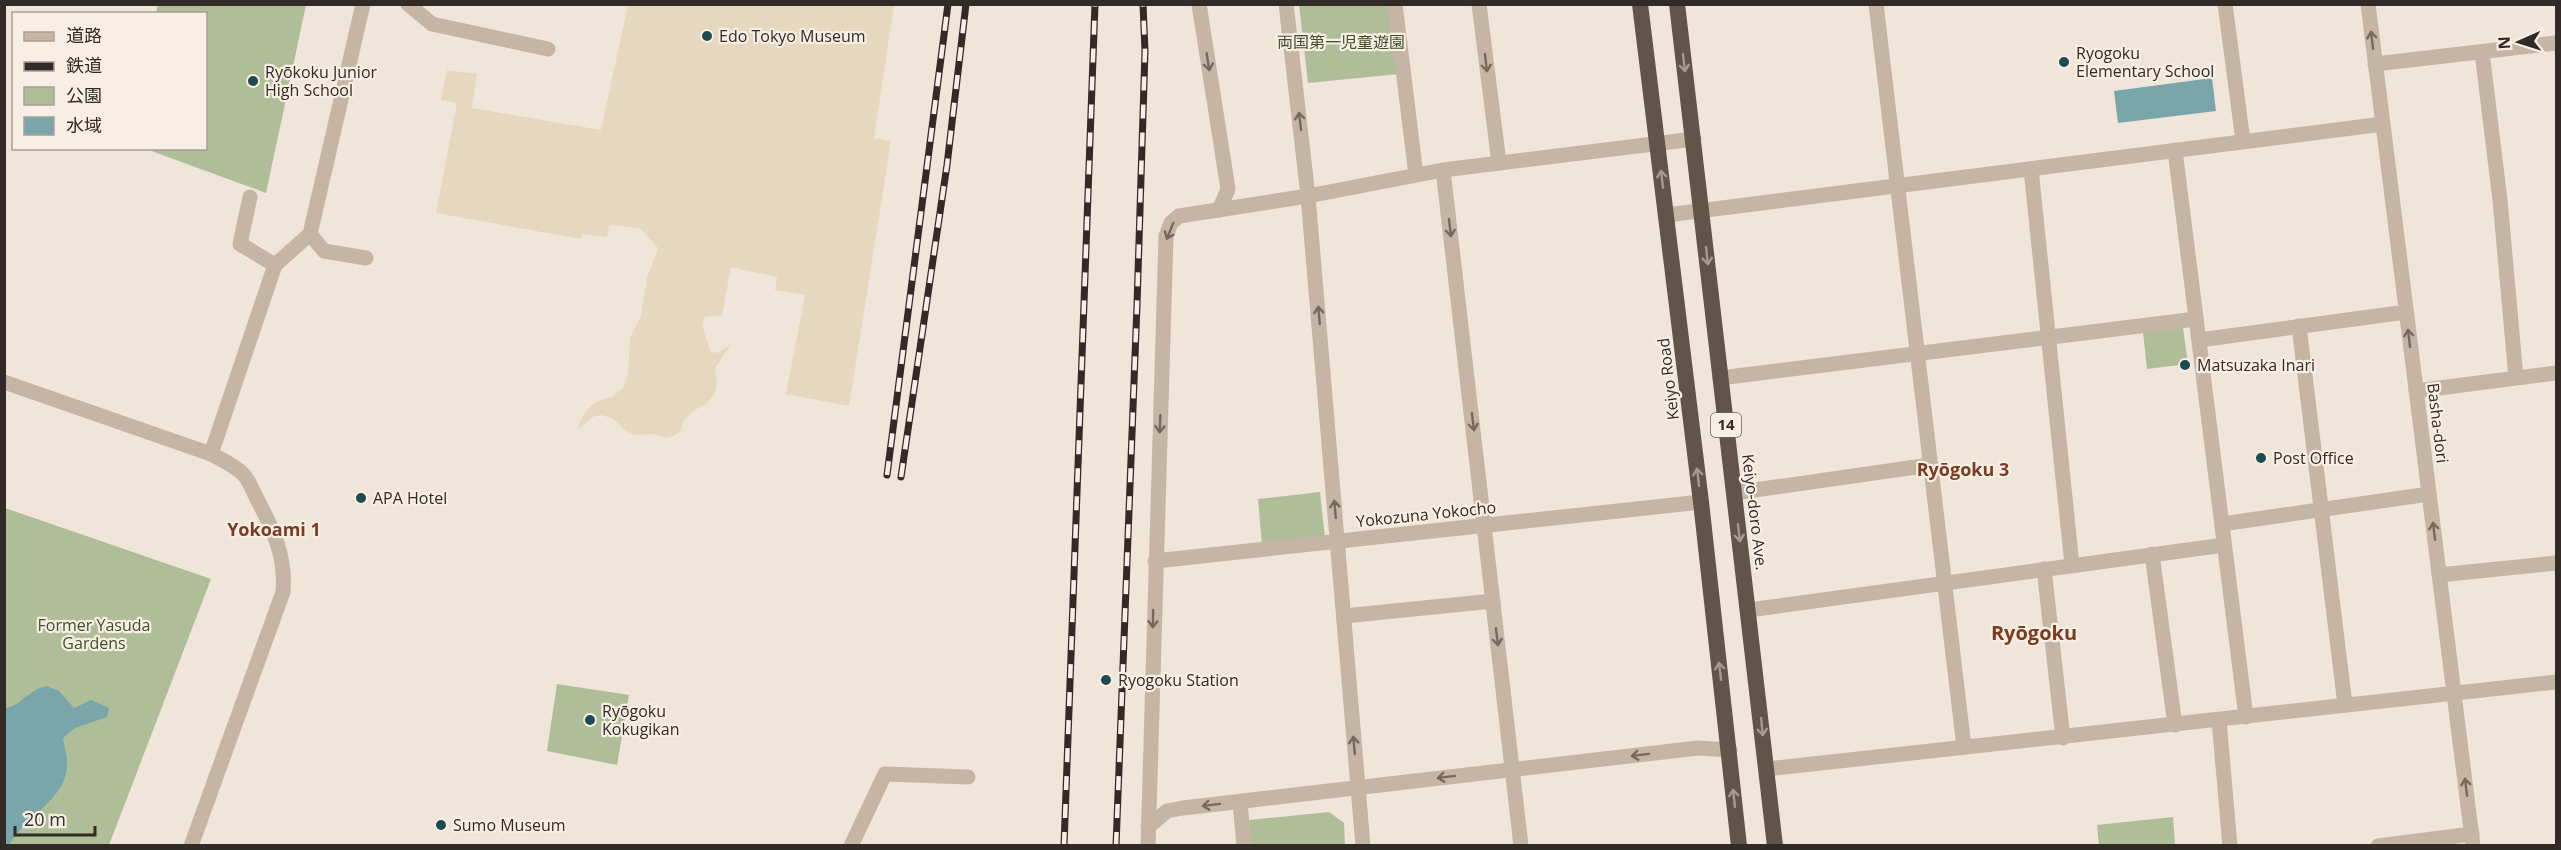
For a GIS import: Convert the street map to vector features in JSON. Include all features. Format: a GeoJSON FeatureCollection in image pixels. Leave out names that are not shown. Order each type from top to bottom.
{"type":"FeatureCollection","features":[{"type":"Feature","properties":{"kind":"highway","name":"Keiyo Road"},"geometry":{"type":"LineString","coordinates":[[1640,4],[1730,750]]}},
{"type":"Feature","properties":{"kind":"highway","name":"Keiyo-doro Ave."},"geometry":{"type":"LineString","coordinates":[[1677,4],[1775,846]]}},
{"type":"Feature","properties":{"kind":"highway","name":"14"},"geometry":{"type":"LineString","coordinates":[[1730,750],[1739,846]]}},
{"type":"Feature","properties":{"kind":"street"},"geometry":{"type":"LineString","coordinates":[[211,454],[275,265],[310,234],[363,4]]}},
{"type":"Feature","properties":{"kind":"street"},"geometry":{"type":"LineString","coordinates":[[408,4],[432,24],[548,49]]}},
{"type":"Feature","properties":{"kind":"street"},"geometry":{"type":"LineString","coordinates":[[1199,4],[1228,189],[1219,210]]}},
{"type":"Feature","properties":{"kind":"street"},"geometry":{"type":"LineString","coordinates":[[1286,4],[1308,196],[1363,846]]}},
{"type":"Feature","properties":{"kind":"street"},"geometry":{"type":"LineString","coordinates":[[1395,4],[1416,176]]}},
{"type":"Feature","properties":{"kind":"street"},"geometry":{"type":"LineString","coordinates":[[1479,4],[1499,163]]}},
{"type":"Feature","properties":{"kind":"street"},"geometry":{"type":"LineString","coordinates":[[1876,4],[1964,747]]}},
{"type":"Feature","properties":{"kind":"street"},"geometry":{"type":"LineString","coordinates":[[2225,4],[2243,141]]}},
{"type":"Feature","properties":{"kind":"street","name":"Basha-dori"},"geometry":{"type":"LineString","coordinates":[[2368,4],[2472,840]]}},
{"type":"Feature","properties":{"kind":"street"},"geometry":{"type":"LineString","coordinates":[[2375,64],[2556,43]]}},
{"type":"Feature","properties":{"kind":"street"},"geometry":{"type":"LineString","coordinates":[[2482,52],[2500,200],[2516,378]]}},
{"type":"Feature","properties":{"kind":"street"},"geometry":{"type":"LineString","coordinates":[[1666,216],[2383,124]]}},
{"type":"Feature","properties":{"kind":"street"},"geometry":{"type":"LineString","coordinates":[[1148,846],[1166,236],[1171,223],[1179,216],[1308,196],[1443,170],[1694,139]]}},
{"type":"Feature","properties":{"kind":"street"},"geometry":{"type":"LineString","coordinates":[[2175,150],[2246,717]]}},
{"type":"Feature","properties":{"kind":"street"},"geometry":{"type":"LineString","coordinates":[[2031,169],[2072,565]]}},
{"type":"Feature","properties":{"kind":"street"},"geometry":{"type":"LineString","coordinates":[[1443,170],[1521,846]]}},
{"type":"Feature","properties":{"kind":"street"},"geometry":{"type":"LineString","coordinates":[[250,197],[240,244],[275,265]]}},
{"type":"Feature","properties":{"kind":"street"},"geometry":{"type":"LineString","coordinates":[[310,234],[324,251],[366,258]]}},
{"type":"Feature","properties":{"kind":"street"},"geometry":{"type":"LineString","coordinates":[[2199,340],[2406,312]]}},
{"type":"Feature","properties":{"kind":"street"},"geometry":{"type":"LineString","coordinates":[[1720,378],[2196,319]]}},
{"type":"Feature","properties":{"kind":"street"},"geometry":{"type":"LineString","coordinates":[[2299,326],[2345,705]]}},
{"type":"Feature","properties":{"kind":"street"},"geometry":{"type":"LineString","coordinates":[[2416,391],[2556,373]]}},
{"type":"Feature","properties":{"kind":"street"},"geometry":{"type":"LineString","coordinates":[[4,382],[211,454],[228,463],[245,476],[274,531],[285,574],[283,592],[190,846]]}},
{"type":"Feature","properties":{"kind":"street"},"geometry":{"type":"LineString","coordinates":[[1734,493],[1930,465]]}},
{"type":"Feature","properties":{"kind":"street"},"geometry":{"type":"LineString","coordinates":[[2222,524],[2429,494]]}},
{"type":"Feature","properties":{"kind":"street","name":"Yokozuna Yokocho"},"geometry":{"type":"LineString","coordinates":[[1155,561],[1701,502]]}},
{"type":"Feature","properties":{"kind":"street"},"geometry":{"type":"LineString","coordinates":[[1749,610],[2224,544]]}},
{"type":"Feature","properties":{"kind":"street"},"geometry":{"type":"LineString","coordinates":[[2152,554],[2175,725]]}},
{"type":"Feature","properties":{"kind":"street"},"geometry":{"type":"LineString","coordinates":[[2439,574],[2556,563]]}},
{"type":"Feature","properties":{"kind":"street"},"geometry":{"type":"LineString","coordinates":[[2044,569],[2062,738]]}},
{"type":"Feature","properties":{"kind":"street"},"geometry":{"type":"LineString","coordinates":[[1344,616],[1493,601]]}},
{"type":"Feature","properties":{"kind":"street"},"geometry":{"type":"LineString","coordinates":[[1767,769],[2062,738],[2556,681]]}},
{"type":"Feature","properties":{"kind":"street"},"geometry":{"type":"LineString","coordinates":[[2219,720],[2230,846]]}},
{"type":"Feature","properties":{"kind":"street"},"geometry":{"type":"LineString","coordinates":[[1148,827],[1167,811],[1698,748],[1730,750]]}},
{"type":"Feature","properties":{"kind":"street"},"geometry":{"type":"LineString","coordinates":[[850,846],[885,774],[968,777]]}},
{"type":"Feature","properties":{"kind":"street"},"geometry":{"type":"LineString","coordinates":[[1240,802],[1244,846]]}},
{"type":"Feature","properties":{"kind":"street"},"geometry":{"type":"LineString","coordinates":[[2378,846],[2472,840]]}},
{"type":"Feature","properties":{"kind":"green space","name":"Ryōkoku Junior High School"},"geometry":{"type":"Polygon","coordinates":[[[158,5],[306,5],[266,193],[149,150],[207,150],[207,12],[156,12],[158,5]]]}},
{"type":"Feature","properties":{"kind":"green space","name":"両国第一児童遊園"},"geometry":{"type":"Polygon","coordinates":[[[1299,5],[1390,5],[1399,74],[1308,83],[1299,5]]]}},
{"type":"Feature","properties":{"kind":"green space"},"geometry":{"type":"Polygon","coordinates":[[[2183,328],[2188,364],[2147,369],[2143,332],[2183,328]]]}},
{"type":"Feature","properties":{"kind":"green space"},"geometry":{"type":"Polygon","coordinates":[[[1320,492],[1325,538],[1262,545],[1258,499],[1320,492]]]}},
{"type":"Feature","properties":{"kind":"green space","name":"Former Yasuda Gardens"},"geometry":{"type":"Polygon","coordinates":[[[5,508],[211,579],[109,845],[5,846],[5,508]]]}},
{"type":"Feature","properties":{"kind":"green space"},"geometry":{"type":"Polygon","coordinates":[[[557,684],[629,695],[617,765],[547,751],[557,684]]]}},
{"type":"Feature","properties":{"kind":"green space"},"geometry":{"type":"Polygon","coordinates":[[[1329,812],[1344,823],[1345,845],[1251,845],[1249,820],[1329,812]]]}},
{"type":"Feature","properties":{"kind":"green space"},"geometry":{"type":"Polygon","coordinates":[[[2173,817],[2175,845],[2099,845],[2097,825],[2173,817]]]}},
{"type":"Feature","properties":{"kind":"shaded area"},"geometry":{"type":"Polygon","coordinates":[[[628,5],[894,5],[874,138],[891,141],[849,406],[786,394],[805,295],[775,290],[777,277],[731,267],[722,315],[705,317],[702,325],[711,353],[719,352],[731,344],[715,368],[717,385],[714,395],[706,404],[693,411],[684,420],[681,430],[674,436],[666,438],[654,434],[635,435],[626,431],[613,419],[602,415],[592,417],[579,429],[580,421],[586,411],[597,401],[612,397],[623,388],[628,375],[630,338],[641,316],[647,278],[658,248],[640,228],[609,225],[607,237],[582,234],[581,239],[436,213],[457,103],[441,100],[447,70],[477,74],[472,108],[601,130],[628,5]]]}},
{"type":"Feature","properties":{"kind":"water"},"geometry":{"type":"Polygon","coordinates":[[[2212,78],[2216,111],[2118,123],[2114,91],[2212,78]]]}},
{"type":"Feature","properties":{"kind":"water"},"geometry":{"type":"Polygon","coordinates":[[[47,686],[59,691],[74,708],[91,700],[109,708],[107,717],[75,728],[63,738],[67,762],[66,775],[61,786],[45,806],[16,834],[9,845],[5,845],[5,708],[15,705],[35,691],[47,686]]]}},
{"type":"Feature","properties":{"kind":"railway"},"geometry":{"type":"LineString","coordinates":[[887,475],[948,4]]}},
{"type":"Feature","properties":{"kind":"railway"},"geometry":{"type":"LineString","coordinates":[[901,477],[947,165],[966,4]]}},
{"type":"Feature","properties":{"kind":"railway"},"geometry":{"type":"LineString","coordinates":[[1064,846],[1095,4]]}},
{"type":"Feature","properties":{"kind":"railway"},"geometry":{"type":"LineString","coordinates":[[1116,846],[1137,305],[1145,51],[1143,4]]}},
{"type":"Feature","properties":{"kind":"place","name":"Edo Tokyo Museum"},"geometry":{"type":"Point","coordinates":[707,36]}},
{"type":"Feature","properties":{"kind":"place","name":"Ryogoku Elementary School"},"geometry":{"type":"Point","coordinates":[2064,62]}},
{"type":"Feature","properties":{"kind":"place","name":"Ryōkoku Junior High School"},"geometry":{"type":"Point","coordinates":[253,81]}},
{"type":"Feature","properties":{"kind":"place","name":"Matsuzaka Inari"},"geometry":{"type":"Point","coordinates":[2185,365]}},
{"type":"Feature","properties":{"kind":"place","name":"Post Office"},"geometry":{"type":"Point","coordinates":[2261,458]}},
{"type":"Feature","properties":{"kind":"place","name":"APA Hotel"},"geometry":{"type":"Point","coordinates":[361,498]}},
{"type":"Feature","properties":{"kind":"place","name":"Ryogoku Station"},"geometry":{"type":"Point","coordinates":[1106,680]}},
{"type":"Feature","properties":{"kind":"place","name":"Ryōgoku Kokugikan"},"geometry":{"type":"Point","coordinates":[590,720]}},
{"type":"Feature","properties":{"kind":"place","name":"Sumo Museum"},"geometry":{"type":"Point","coordinates":[441,825]}},
{"type":"Feature","properties":{"kind":"district","name":"Ryōgoku 3"},"geometry":{"type":"Point","coordinates":[1963,470]}},
{"type":"Feature","properties":{"kind":"district","name":"Yokoami 1"},"geometry":{"type":"Point","coordinates":[274,530]}},
{"type":"Feature","properties":{"kind":"district","name":"Ryōgoku"},"geometry":{"type":"Point","coordinates":[2034,633]}}]}
